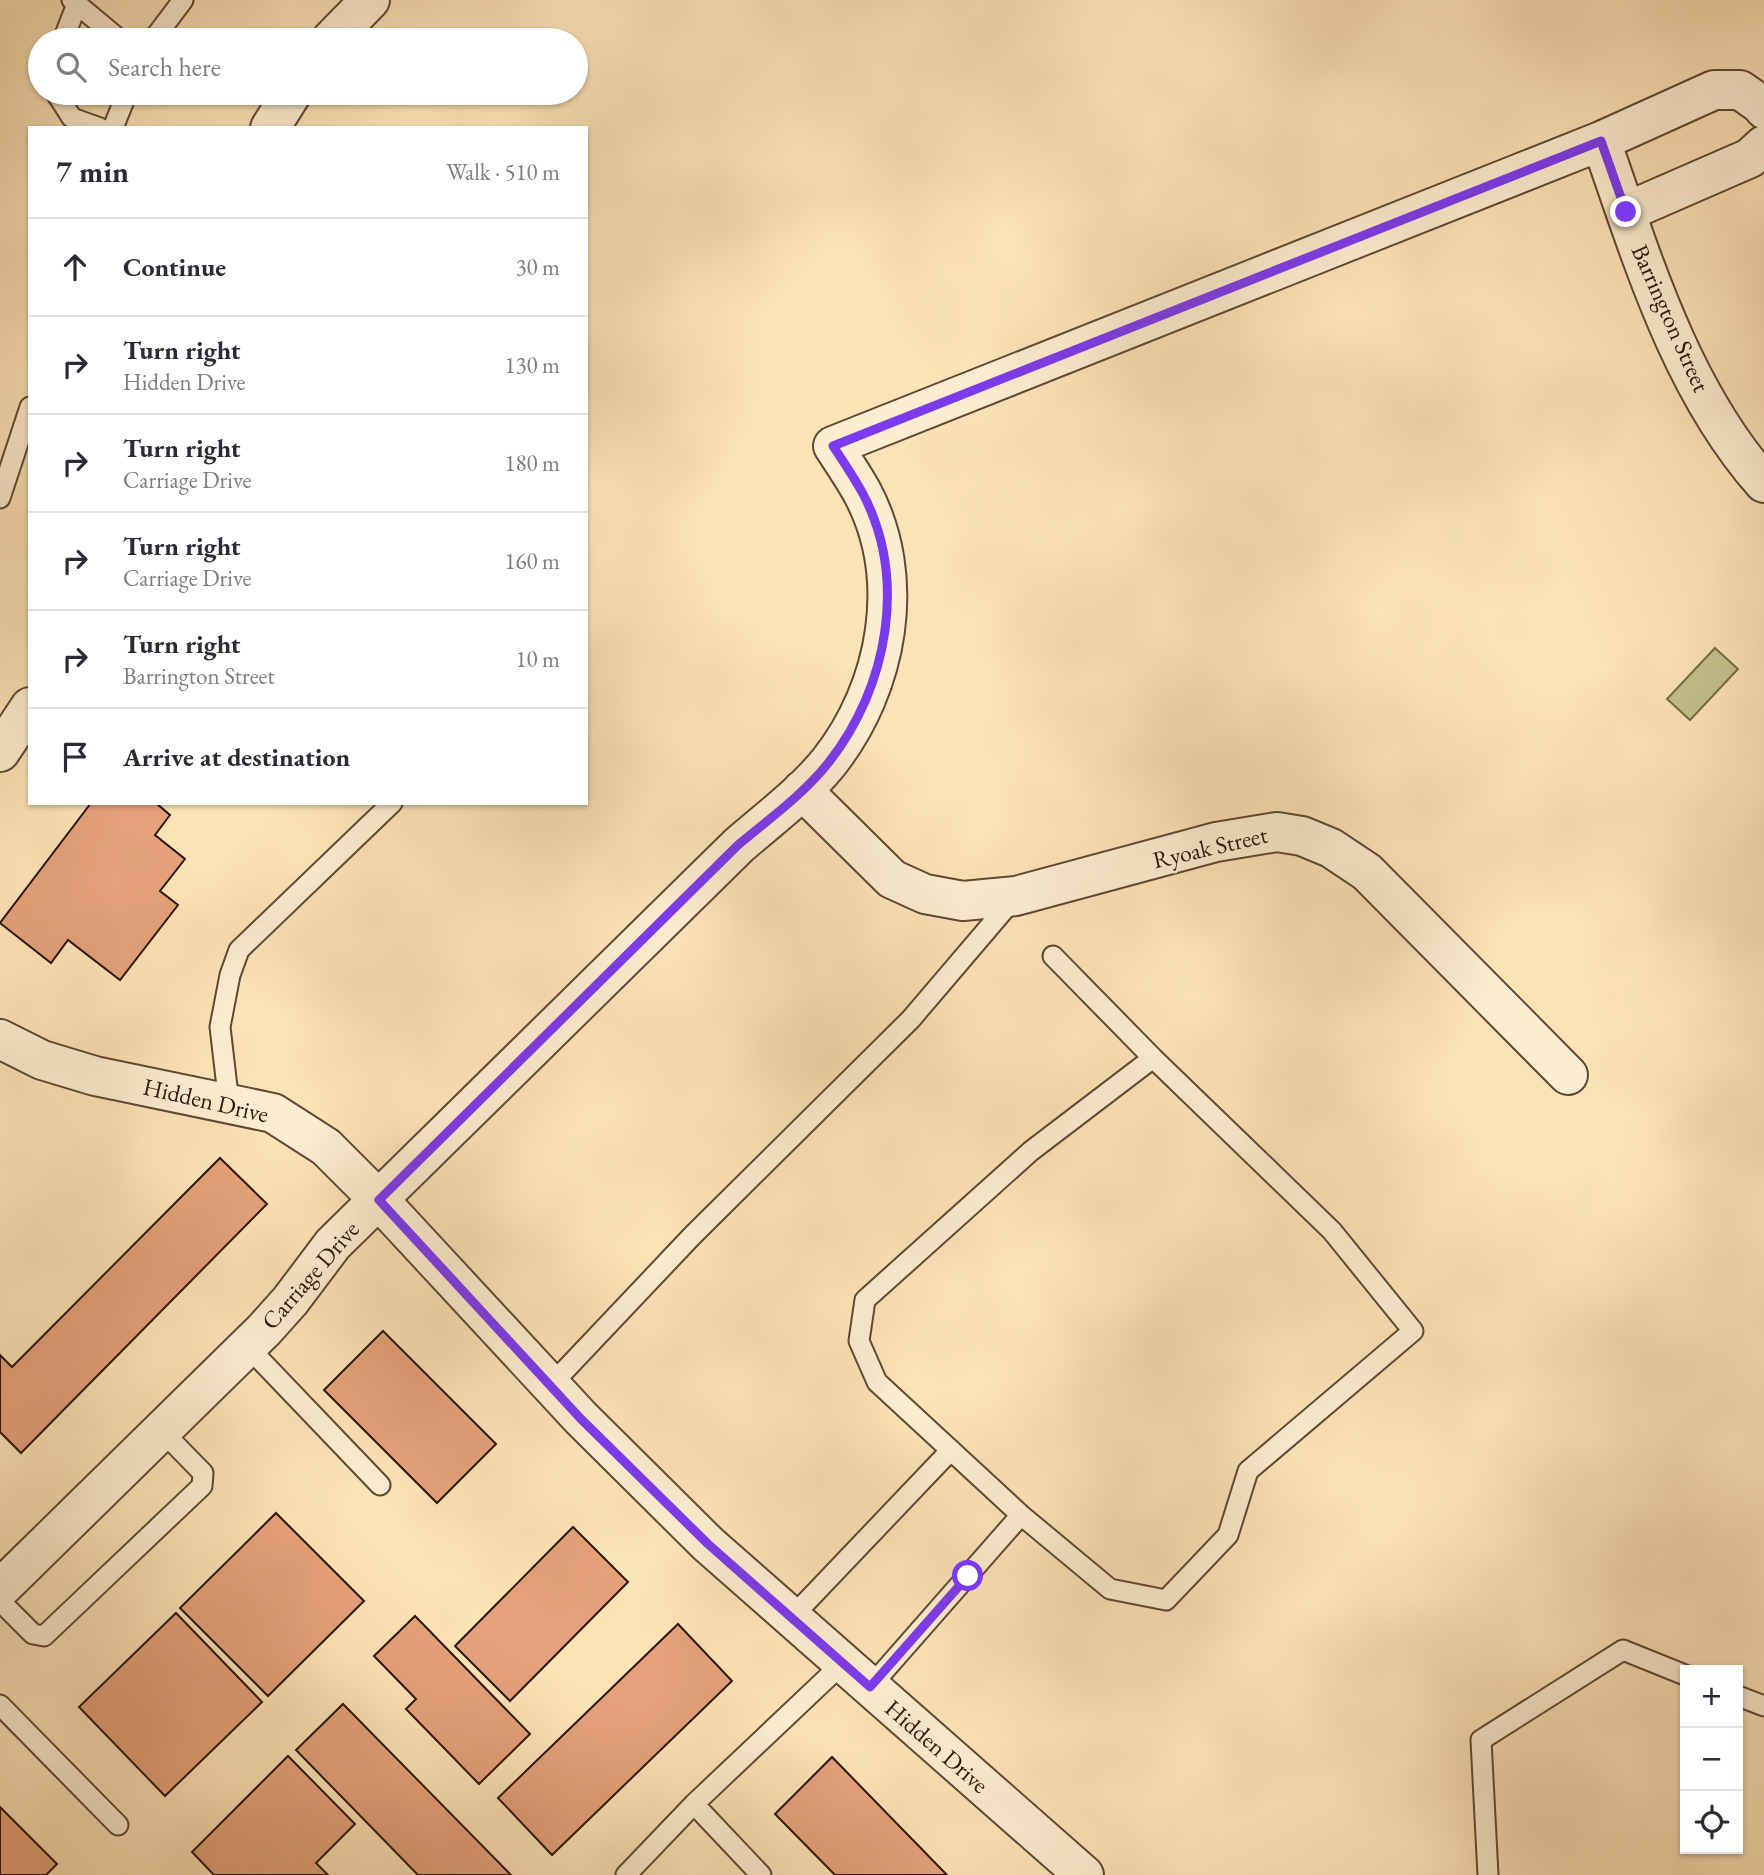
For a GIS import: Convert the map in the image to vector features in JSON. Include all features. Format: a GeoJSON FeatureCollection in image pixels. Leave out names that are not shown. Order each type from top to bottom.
{"type":"FeatureCollection","features":[{"type":"Feature","properties":{"kind":"street"},"geometry":{"type":"LineString","coordinates":[[340,28],[360,3]]}},
{"type":"Feature","properties":{"kind":"street","name":"Carriage Drive"},"geometry":{"type":"LineString","coordinates":[[0,1589],[247,1346],[290,1301],[333,1244],[738,845],[802,790],[827,764],[849,734],[868,700],[879,662],[887,620],[886,575],[879,535],[862,493],[833,446],[1601,141],[1714,90],[1740,90],[1764,109]]}},
{"type":"Feature","properties":{"kind":"street"},"geometry":{"type":"LineString","coordinates":[[271,126],[284,105]]}},
{"type":"Feature","properties":{"kind":"street","name":"Barrington Street"},"geometry":{"type":"LineString","coordinates":[[1601,141],[1686,363],[1719,422],[1764,483]]}},
{"type":"Feature","properties":{"kind":"street"},"geometry":{"type":"LineString","coordinates":[[1626,212],[1751,158],[1764,145]]}},
{"type":"Feature","properties":{"kind":"street"},"geometry":{"type":"LineString","coordinates":[[0,752],[28,710]]}},
{"type":"Feature","properties":{"kind":"street","name":"Ryoak Street"},"geometry":{"type":"LineString","coordinates":[[802,790],[892,879],[925,894],[963,901],[1016,897],[1216,842],[1277,832],[1302,836],[1331,848],[1367,872],[1568,1075]]}},
{"type":"Feature","properties":{"kind":"street","name":"Hidden Drive"},"geometry":{"type":"LineString","coordinates":[[0,1039],[42,1060],[95,1076],[273,1113],[326,1147],[379,1200],[550,1386],[708,1544],[1084,1875]]}},
{"type":"Feature","properties":{"kind":"lane"},"geometry":{"type":"LineString","coordinates":[[162,28],[183,0]]}},
{"type":"Feature","properties":{"kind":"lane"},"geometry":{"type":"LineString","coordinates":[[67,28],[75,2],[106,28]]}},
{"type":"Feature","properties":{"kind":"lane"},"geometry":{"type":"LineString","coordinates":[[64,105],[72,118],[94,126]]}},
{"type":"Feature","properties":{"kind":"lane"},"geometry":{"type":"LineString","coordinates":[[114,126],[122,105]]}},
{"type":"Feature","properties":{"kind":"lane"},"geometry":{"type":"LineString","coordinates":[[0,498],[28,413]]}},
{"type":"Feature","properties":{"kind":"lane"},"geometry":{"type":"LineString","coordinates":[[229,1104],[220,1027],[230,975],[239,950],[390,805]]}},
{"type":"Feature","properties":{"kind":"lane"},"geometry":{"type":"LineString","coordinates":[[550,1386],[692,1236],[911,1019],[1016,897]]}},
{"type":"Feature","properties":{"kind":"lane"},"geometry":{"type":"LineString","coordinates":[[1053,956],[1153,1058],[1332,1231],[1413,1331],[1248,1472],[1228,1535],[1166,1600],[1110,1590],[1021,1515],[877,1382],[859,1341],[865,1300],[1031,1151],[1153,1058]]}},
{"type":"Feature","properties":{"kind":"lane"},"geometry":{"type":"LineString","coordinates":[[247,1346],[380,1485]]}},
{"type":"Feature","properties":{"kind":"lane"},"geometry":{"type":"LineString","coordinates":[[0,1601],[33,1634],[44,1636],[202,1486],[203,1473],[162,1430]]}},
{"type":"Feature","properties":{"kind":"lane"},"geometry":{"type":"LineString","coordinates":[[791,1618],[950,1450]]}},
{"type":"Feature","properties":{"kind":"lane"},"geometry":{"type":"LineString","coordinates":[[625,1875],[694,1804],[857,1675],[1021,1515]]}},
{"type":"Feature","properties":{"kind":"lane"},"geometry":{"type":"LineString","coordinates":[[1488,1875],[1481,1740],[1623,1650],[1680,1673]]}},
{"type":"Feature","properties":{"kind":"lane"},"geometry":{"type":"LineString","coordinates":[[1743,1698],[1764,1706]]}},
{"type":"Feature","properties":{"kind":"lane"},"geometry":{"type":"LineString","coordinates":[[0,1705],[118,1825]]}},
{"type":"Feature","properties":{"kind":"lane"},"geometry":{"type":"LineString","coordinates":[[694,1804],[761,1875]]}},
{"type":"Feature","properties":{"kind":"shaded area"},"geometry":{"type":"Polygon","coordinates":[[[1715,648],[1738,669],[1690,720],[1667,699],[1715,648]]]}},
{"type":"Feature","properties":{"kind":"building"},"geometry":{"type":"Polygon","coordinates":[[[89,805],[158,805],[170,815],[155,835],[185,859],[160,891],[178,905],[120,980],[68,940],[51,963],[0,923],[89,805]]]}},
{"type":"Feature","properties":{"kind":"building"},"geometry":{"type":"Polygon","coordinates":[[[220,1158],[267,1204],[21,1453],[0,1432],[0,1355],[12,1367],[220,1158]]]}},
{"type":"Feature","properties":{"kind":"building"},"geometry":{"type":"Polygon","coordinates":[[[383,1331],[496,1444],[437,1503],[324,1390],[383,1331]]]}},
{"type":"Feature","properties":{"kind":"building"},"geometry":{"type":"Polygon","coordinates":[[[276,1513],[364,1601],[268,1696],[180,1608],[276,1513]]]}},
{"type":"Feature","properties":{"kind":"building"},"geometry":{"type":"Polygon","coordinates":[[[573,1527],[628,1582],[510,1701],[455,1646],[573,1527]]]}},
{"type":"Feature","properties":{"kind":"building"},"geometry":{"type":"Polygon","coordinates":[[[176,1613],[262,1702],[165,1796],[79,1707],[176,1613]]]}},
{"type":"Feature","properties":{"kind":"building"},"geometry":{"type":"Polygon","coordinates":[[[415,1616],[530,1734],[479,1784],[406,1709],[416,1699],[374,1656],[415,1616]]]}},
{"type":"Feature","properties":{"kind":"building"},"geometry":{"type":"Polygon","coordinates":[[[678,1624],[732,1681],[552,1855],[498,1798],[678,1624]]]}},
{"type":"Feature","properties":{"kind":"building"},"geometry":{"type":"Polygon","coordinates":[[[343,1704],[511,1875],[418,1875],[296,1750],[343,1704]]]}},
{"type":"Feature","properties":{"kind":"building"},"geometry":{"type":"Polygon","coordinates":[[[288,1756],[355,1824],[316,1863],[328,1875],[214,1875],[192,1852],[288,1756]]]}},
{"type":"Feature","properties":{"kind":"building"},"geometry":{"type":"Polygon","coordinates":[[[832,1757],[947,1875],[835,1875],[775,1814],[832,1757]]]}},
{"type":"Feature","properties":{"kind":"building"},"geometry":{"type":"Polygon","coordinates":[[[0,1807],[57,1864],[46,1875],[0,1875],[0,1807]]]}},
{"type":"Feature","properties":{"kind":"route"},"geometry":{"type":"LineString","coordinates":[[968,1576],[870,1687],[708,1544],[581,1419],[379,1200],[738,845],[802,790],[827,764],[849,734],[868,700],[879,662],[887,620],[886,575],[879,535],[862,493],[833,446],[1601,141],[1626,212]]}}]}
